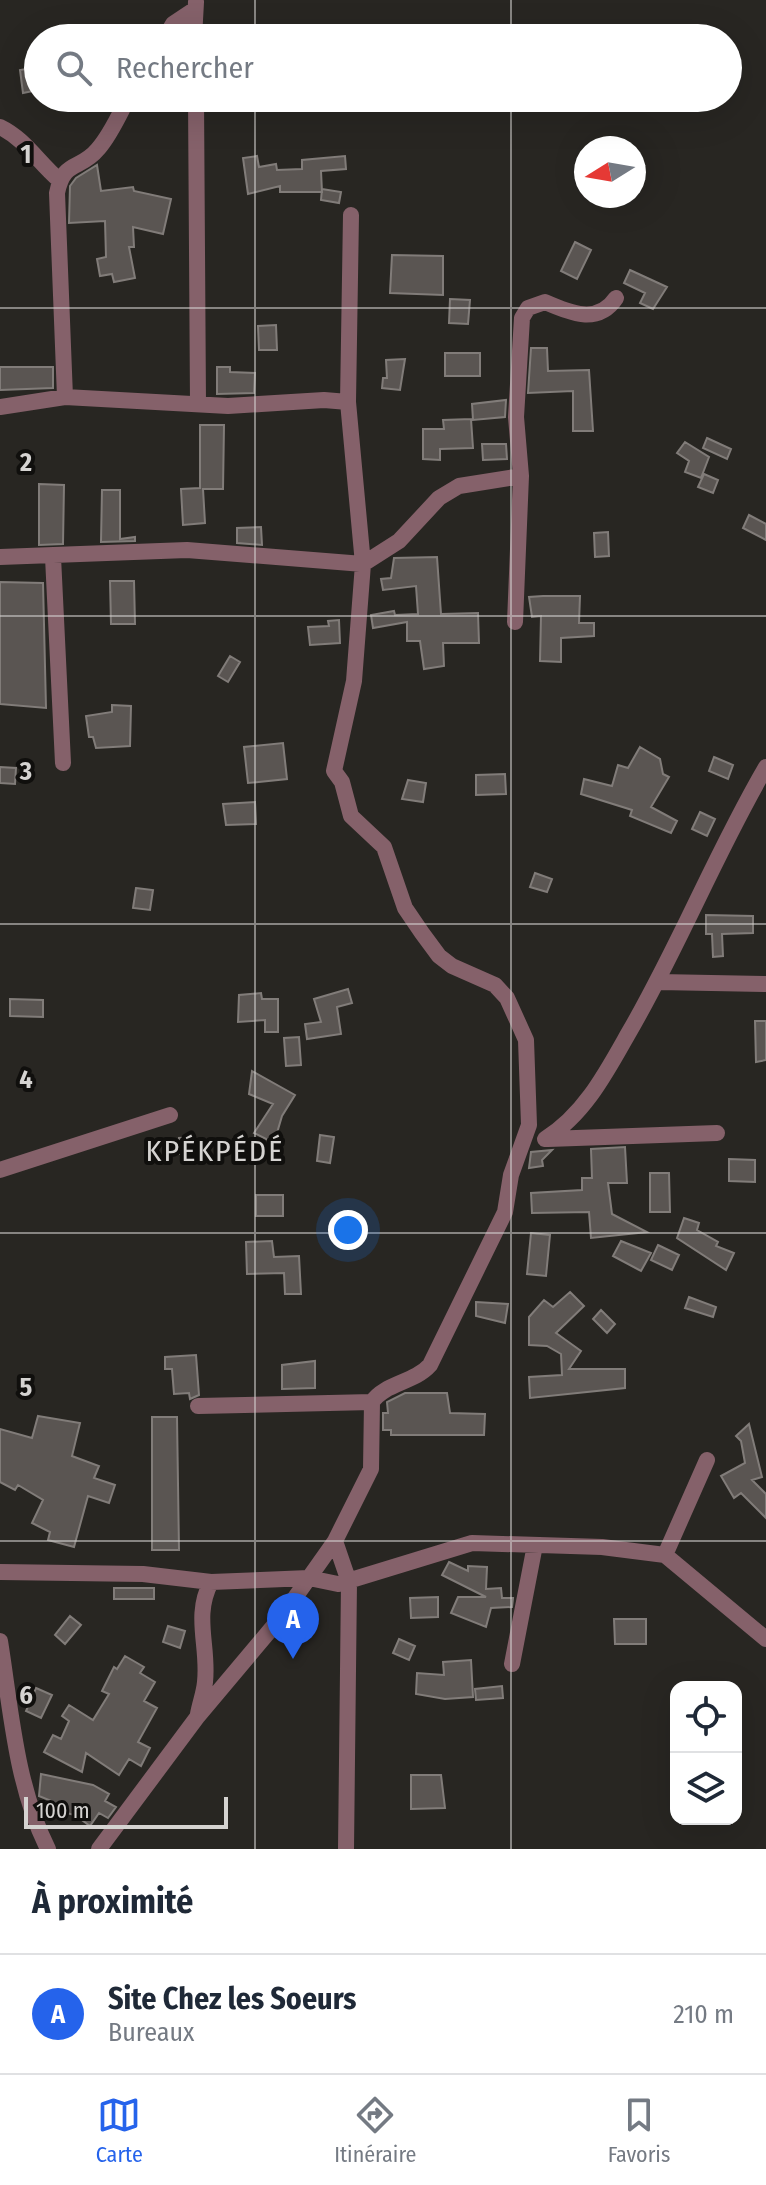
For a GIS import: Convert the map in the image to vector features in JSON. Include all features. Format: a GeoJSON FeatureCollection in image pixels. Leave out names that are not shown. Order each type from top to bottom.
{"type":"FeatureCollection","features":[{"type":"Feature","properties":{"kind":"street"},"geometry":{"type":"LineString","coordinates":[[173,24],[195,5]]}},
{"type":"Feature","properties":{"kind":"street"},"geometry":{"type":"LineString","coordinates":[[65,397],[59,180],[66,168],[97,151],[120,112]]}},
{"type":"Feature","properties":{"kind":"street"},"geometry":{"type":"LineString","coordinates":[[196,112],[198,403]]}},
{"type":"Feature","properties":{"kind":"street"},"geometry":{"type":"LineString","coordinates":[[0,127],[19,136],[37,162],[59,180]]}},
{"type":"Feature","properties":{"kind":"street"},"geometry":{"type":"LineString","coordinates":[[99,1849],[198,1716],[282,1616],[335,1541],[371,1469],[372,1402],[382,1391],[411,1381],[430,1365],[500,1228],[515,1160],[526,1140],[529,1068],[519,1018],[495,985],[465,973],[439,956],[405,908],[384,847],[351,816],[342,782],[334,771],[354,681],[363,564],[348,402],[351,215]]}},
{"type":"Feature","properties":{"kind":"street"},"geometry":{"type":"LineString","coordinates":[[515,622],[521,476],[516,389],[522,318],[528,308],[545,302],[565,311],[593,315],[610,307],[616,298]]}},
{"type":"Feature","properties":{"kind":"street"},"geometry":{"type":"LineString","coordinates":[[0,407],[65,397],[228,406],[324,400],[348,402]]}},
{"type":"Feature","properties":{"kind":"street"},"geometry":{"type":"LineString","coordinates":[[0,557],[187,550],[363,564],[399,541],[439,498],[459,486],[521,476]]}},
{"type":"Feature","properties":{"kind":"street"},"geometry":{"type":"LineString","coordinates":[[53,557],[63,763]]}},
{"type":"Feature","properties":{"kind":"street"},"geometry":{"type":"LineString","coordinates":[[545,1139],[561,1129],[588,1099],[659,982],[766,767]]}},
{"type":"Feature","properties":{"kind":"street"},"geometry":{"type":"LineString","coordinates":[[659,982],[766,984]]}},
{"type":"Feature","properties":{"kind":"street"},"geometry":{"type":"LineString","coordinates":[[0,1170],[170,1115]]}},
{"type":"Feature","properties":{"kind":"street"},"geometry":{"type":"LineString","coordinates":[[526,1140],[717,1133]]}},
{"type":"Feature","properties":{"kind":"street"},"geometry":{"type":"LineString","coordinates":[[198,1406],[372,1402]]}},
{"type":"Feature","properties":{"kind":"street"},"geometry":{"type":"LineString","coordinates":[[665,1555],[707,1460]]}},
{"type":"Feature","properties":{"kind":"street"},"geometry":{"type":"LineString","coordinates":[[335,1541],[349,1582],[346,1849]]}},
{"type":"Feature","properties":{"kind":"street"},"geometry":{"type":"LineString","coordinates":[[0,1572],[143,1574],[211,1582],[309,1578],[328,1584],[349,1582],[472,1543],[602,1547],[665,1555],[766,1639]]}},
{"type":"Feature","properties":{"kind":"street"},"geometry":{"type":"LineString","coordinates":[[512,1664],[535,1545]]}},
{"type":"Feature","properties":{"kind":"street"},"geometry":{"type":"LineString","coordinates":[[198,1716],[205,1682],[200,1615],[203,1597],[211,1582]]}},
{"type":"Feature","properties":{"kind":"street"},"geometry":{"type":"LineString","coordinates":[[0,1641],[19,1755],[39,1832],[48,1849]]}},
{"type":"Feature","properties":{"kind":"building"},"geometry":{"type":"Polygon","coordinates":[[[24,69],[23,93],[20,70],[24,69]]]}},
{"type":"Feature","properties":{"kind":"building"},"geometry":{"type":"Polygon","coordinates":[[[257,156],[259,167],[276,164],[277,170],[302,169],[302,160],[345,156],[346,169],[321,171],[322,192],[280,192],[280,186],[248,194],[243,158],[257,156]]]}},
{"type":"Feature","properties":{"kind":"building"},"geometry":{"type":"Polygon","coordinates":[[[97,165],[101,191],[133,187],[134,191],[171,199],[163,234],[133,227],[134,247],[129,247],[135,278],[114,282],[112,274],[100,276],[97,259],[106,257],[105,221],[69,223],[70,186],[76,178],[97,165]]]}},
{"type":"Feature","properties":{"kind":"building"},"geometry":{"type":"Polygon","coordinates":[[[322,189],[341,192],[339,203],[321,200],[322,189]]]}},
{"type":"Feature","properties":{"kind":"building"},"geometry":{"type":"Polygon","coordinates":[[[575,242],[591,250],[577,279],[561,271],[575,242]]]}},
{"type":"Feature","properties":{"kind":"building"},"geometry":{"type":"Polygon","coordinates":[[[392,255],[443,256],[443,295],[390,293],[392,255]]]}},
{"type":"Feature","properties":{"kind":"building"},"geometry":{"type":"Polygon","coordinates":[[[630,270],[667,287],[653,309],[640,303],[645,293],[624,283],[630,270]]]}},
{"type":"Feature","properties":{"kind":"building"},"geometry":{"type":"Polygon","coordinates":[[[450,299],[470,300],[468,324],[449,323],[450,299]]]}},
{"type":"Feature","properties":{"kind":"building"},"geometry":{"type":"Polygon","coordinates":[[[276,325],[277,350],[259,350],[258,326],[276,325]]]}},
{"type":"Feature","properties":{"kind":"building"},"geometry":{"type":"Polygon","coordinates":[[[531,348],[547,348],[548,371],[589,370],[593,431],[573,431],[573,391],[528,393],[531,348]]]}},
{"type":"Feature","properties":{"kind":"building"},"geometry":{"type":"Polygon","coordinates":[[[445,353],[480,353],[480,376],[445,376],[445,353]]]}},
{"type":"Feature","properties":{"kind":"building"},"geometry":{"type":"Polygon","coordinates":[[[405,359],[400,390],[382,388],[383,378],[387,378],[386,360],[405,359]]]}},
{"type":"Feature","properties":{"kind":"building"},"geometry":{"type":"Polygon","coordinates":[[[0,367],[53,367],[53,388],[0,390],[0,367]]]}},
{"type":"Feature","properties":{"kind":"building"},"geometry":{"type":"Polygon","coordinates":[[[217,367],[230,367],[230,372],[255,373],[254,393],[217,394],[217,367]]]}},
{"type":"Feature","properties":{"kind":"building"},"geometry":{"type":"Polygon","coordinates":[[[506,400],[505,417],[473,420],[472,404],[506,400]]]}},
{"type":"Feature","properties":{"kind":"building"},"geometry":{"type":"Polygon","coordinates":[[[471,419],[473,448],[440,449],[440,460],[423,459],[423,429],[444,429],[443,420],[471,419]]]}},
{"type":"Feature","properties":{"kind":"building"},"geometry":{"type":"Polygon","coordinates":[[[200,425],[224,425],[223,489],[203,489],[205,523],[183,525],[181,489],[200,488],[200,425]]]}},
{"type":"Feature","properties":{"kind":"building"},"geometry":{"type":"Polygon","coordinates":[[[707,438],[731,449],[727,459],[703,448],[707,438]]]}},
{"type":"Feature","properties":{"kind":"building"},"geometry":{"type":"Polygon","coordinates":[[[685,442],[709,457],[701,478],[685,472],[689,461],[677,453],[685,442]]]}},
{"type":"Feature","properties":{"kind":"building"},"geometry":{"type":"Polygon","coordinates":[[[482,444],[506,444],[507,459],[483,460],[482,444]]]}},
{"type":"Feature","properties":{"kind":"building"},"geometry":{"type":"Polygon","coordinates":[[[704,474],[718,480],[713,493],[698,487],[704,474]]]}},
{"type":"Feature","properties":{"kind":"building"},"geometry":{"type":"Polygon","coordinates":[[[39,484],[64,485],[63,544],[39,545],[39,484]]]}},
{"type":"Feature","properties":{"kind":"building"},"geometry":{"type":"Polygon","coordinates":[[[102,490],[120,490],[120,539],[135,537],[135,541],[101,542],[102,490]]]}},
{"type":"Feature","properties":{"kind":"building"},"geometry":{"type":"Polygon","coordinates":[[[749,515],[766,524],[766,540],[743,528],[749,515]]]}},
{"type":"Feature","properties":{"kind":"building"},"geometry":{"type":"Polygon","coordinates":[[[261,527],[262,545],[237,543],[237,528],[261,527]]]}},
{"type":"Feature","properties":{"kind":"building"},"geometry":{"type":"Polygon","coordinates":[[[608,532],[609,556],[595,557],[594,533],[608,532]]]}},
{"type":"Feature","properties":{"kind":"building"},"geometry":{"type":"Polygon","coordinates":[[[437,557],[441,614],[478,613],[479,643],[443,643],[444,666],[424,669],[420,641],[407,641],[407,622],[373,628],[371,615],[394,611],[395,615],[418,614],[416,586],[383,590],[381,579],[391,578],[394,558],[437,557]]]}},
{"type":"Feature","properties":{"kind":"building"},"geometry":{"type":"Polygon","coordinates":[[[110,581],[134,581],[135,624],[111,624],[110,581]]]}},
{"type":"Feature","properties":{"kind":"building"},"geometry":{"type":"Polygon","coordinates":[[[0,582],[43,583],[46,708],[0,704],[0,582]]]}},
{"type":"Feature","properties":{"kind":"building"},"geometry":{"type":"Polygon","coordinates":[[[580,596],[579,623],[594,623],[594,636],[561,638],[561,662],[540,661],[541,616],[532,617],[529,597],[580,596]]]}},
{"type":"Feature","properties":{"kind":"building"},"geometry":{"type":"Polygon","coordinates":[[[339,620],[340,643],[310,645],[308,627],[329,626],[328,621],[339,620]]]}},
{"type":"Feature","properties":{"kind":"building"},"geometry":{"type":"Polygon","coordinates":[[[230,656],[240,662],[228,682],[218,676],[230,656]]]}},
{"type":"Feature","properties":{"kind":"building"},"geometry":{"type":"Polygon","coordinates":[[[112,705],[131,706],[130,746],[96,748],[93,737],[89,737],[86,716],[112,712],[112,705]]]}},
{"type":"Feature","properties":{"kind":"building"},"geometry":{"type":"Polygon","coordinates":[[[283,743],[287,779],[248,783],[244,747],[283,743]]]}},
{"type":"Feature","properties":{"kind":"building"},"geometry":{"type":"Polygon","coordinates":[[[640,747],[660,759],[663,774],[669,777],[651,807],[677,821],[671,833],[630,816],[632,810],[581,794],[584,779],[612,786],[618,765],[628,768],[640,747]]]}},
{"type":"Feature","properties":{"kind":"building"},"geometry":{"type":"Polygon","coordinates":[[[714,757],[733,765],[728,779],[709,771],[714,757]]]}},
{"type":"Feature","properties":{"kind":"building"},"geometry":{"type":"Polygon","coordinates":[[[0,767],[16,768],[15,784],[0,783],[0,767]]]}},
{"type":"Feature","properties":{"kind":"building"},"geometry":{"type":"Polygon","coordinates":[[[505,774],[506,794],[476,795],[476,775],[505,774]]]}},
{"type":"Feature","properties":{"kind":"building"},"geometry":{"type":"Polygon","coordinates":[[[408,780],[426,783],[423,802],[402,799],[408,780]]]}},
{"type":"Feature","properties":{"kind":"building"},"geometry":{"type":"Polygon","coordinates":[[[255,802],[256,824],[226,825],[223,804],[255,802]]]}},
{"type":"Feature","properties":{"kind":"building"},"geometry":{"type":"Polygon","coordinates":[[[700,812],[715,819],[707,836],[692,829],[700,812]]]}},
{"type":"Feature","properties":{"kind":"building"},"geometry":{"type":"Polygon","coordinates":[[[535,873],[552,879],[547,892],[530,887],[535,873]]]}},
{"type":"Feature","properties":{"kind":"building"},"geometry":{"type":"Polygon","coordinates":[[[136,888],[153,890],[150,910],[133,908],[136,888]]]}},
{"type":"Feature","properties":{"kind":"building"},"geometry":{"type":"Polygon","coordinates":[[[706,915],[753,916],[753,933],[722,934],[723,956],[713,957],[712,934],[706,934],[706,915]]]}},
{"type":"Feature","properties":{"kind":"building"},"geometry":{"type":"Polygon","coordinates":[[[348,989],[352,1003],[337,1007],[341,1034],[307,1039],[305,1024],[321,1022],[314,999],[348,989]]]}},
{"type":"Feature","properties":{"kind":"building"},"geometry":{"type":"Polygon","coordinates":[[[261,993],[262,999],[278,999],[278,1032],[265,1032],[265,1020],[238,1022],[239,995],[261,993]]]}},
{"type":"Feature","properties":{"kind":"building"},"geometry":{"type":"Polygon","coordinates":[[[10,999],[43,1000],[43,1017],[10,1016],[10,999]]]}},
{"type":"Feature","properties":{"kind":"building"},"geometry":{"type":"Polygon","coordinates":[[[755,1021],[766,1021],[766,1060],[756,1062],[755,1021]]]}},
{"type":"Feature","properties":{"kind":"building"},"geometry":{"type":"Polygon","coordinates":[[[299,1037],[301,1065],[286,1066],[284,1038],[299,1037]]]}},
{"type":"Feature","properties":{"kind":"building"},"geometry":{"type":"Polygon","coordinates":[[[252,1071],[295,1095],[282,1116],[274,1143],[254,1133],[273,1104],[249,1094],[252,1071]]]}},
{"type":"Feature","properties":{"kind":"building"},"geometry":{"type":"Polygon","coordinates":[[[320,1135],[334,1137],[330,1163],[317,1161],[320,1135]]]}},
{"type":"Feature","properties":{"kind":"building"},"geometry":{"type":"Polygon","coordinates":[[[193,1137],[194,1153],[180,1154],[179,1138],[193,1137]]]}},
{"type":"Feature","properties":{"kind":"building"},"geometry":{"type":"Polygon","coordinates":[[[625,1147],[627,1183],[608,1183],[612,1214],[647,1232],[591,1238],[589,1212],[532,1213],[531,1193],[582,1190],[582,1178],[592,1178],[591,1149],[625,1147]]]}},
{"type":"Feature","properties":{"kind":"building"},"geometry":{"type":"Polygon","coordinates":[[[552,1150],[542,1160],[543,1166],[529,1168],[531,1152],[552,1150]]]}},
{"type":"Feature","properties":{"kind":"building"},"geometry":{"type":"Polygon","coordinates":[[[729,1159],[755,1160],[755,1182],[729,1181],[729,1159]]]}},
{"type":"Feature","properties":{"kind":"building"},"geometry":{"type":"Polygon","coordinates":[[[650,1173],[669,1173],[670,1212],[650,1212],[650,1173]]]}},
{"type":"Feature","properties":{"kind":"building"},"geometry":{"type":"Polygon","coordinates":[[[256,1195],[283,1195],[283,1216],[256,1216],[256,1195]]]}},
{"type":"Feature","properties":{"kind":"building"},"geometry":{"type":"Polygon","coordinates":[[[684,1218],[699,1223],[697,1230],[718,1242],[716,1246],[734,1253],[726,1270],[677,1238],[684,1218]]]}},
{"type":"Feature","properties":{"kind":"building"},"geometry":{"type":"Polygon","coordinates":[[[531,1233],[550,1235],[546,1276],[527,1274],[531,1233]]]}},
{"type":"Feature","properties":{"kind":"building"},"geometry":{"type":"Polygon","coordinates":[[[272,1241],[274,1257],[299,1256],[301,1294],[285,1294],[284,1273],[247,1274],[246,1242],[272,1241]]]}},
{"type":"Feature","properties":{"kind":"building"},"geometry":{"type":"Polygon","coordinates":[[[621,1241],[651,1253],[641,1271],[613,1256],[621,1241]]]}},
{"type":"Feature","properties":{"kind":"building"},"geometry":{"type":"Polygon","coordinates":[[[658,1245],[679,1255],[672,1270],[651,1260],[658,1245]]]}},
{"type":"Feature","properties":{"kind":"building"},"geometry":{"type":"Polygon","coordinates":[[[570,1292],[584,1306],[556,1333],[581,1351],[569,1369],[625,1369],[625,1388],[530,1398],[529,1377],[562,1375],[561,1354],[547,1346],[529,1345],[529,1317],[544,1300],[553,1307],[570,1292]]]}},
{"type":"Feature","properties":{"kind":"building"},"geometry":{"type":"Polygon","coordinates":[[[689,1297],[716,1307],[713,1317],[685,1308],[689,1297]]]}},
{"type":"Feature","properties":{"kind":"building"},"geometry":{"type":"Polygon","coordinates":[[[476,1302],[508,1304],[505,1323],[476,1316],[476,1302]]]}},
{"type":"Feature","properties":{"kind":"building"},"geometry":{"type":"Polygon","coordinates":[[[601,1310],[615,1324],[607,1333],[593,1319],[601,1310]]]}},
{"type":"Feature","properties":{"kind":"building"},"geometry":{"type":"Polygon","coordinates":[[[196,1355],[199,1395],[190,1399],[189,1393],[174,1394],[172,1369],[165,1369],[165,1357],[196,1355]]]}},
{"type":"Feature","properties":{"kind":"building"},"geometry":{"type":"Polygon","coordinates":[[[315,1361],[315,1388],[282,1389],[282,1365],[315,1361]]]}},
{"type":"Feature","properties":{"kind":"building"},"geometry":{"type":"Polygon","coordinates":[[[405,1393],[447,1393],[450,1413],[485,1414],[484,1435],[391,1435],[391,1430],[383,1430],[383,1413],[388,1413],[387,1402],[405,1393]]]}},
{"type":"Feature","properties":{"kind":"building"},"geometry":{"type":"Polygon","coordinates":[[[38,1416],[80,1423],[72,1456],[99,1466],[94,1478],[115,1485],[109,1503],[88,1496],[74,1547],[48,1540],[50,1532],[32,1523],[43,1500],[18,1485],[15,1490],[0,1482],[0,1429],[32,1438],[38,1416]]]}},
{"type":"Feature","properties":{"kind":"building"},"geometry":{"type":"Polygon","coordinates":[[[152,1417],[177,1417],[179,1550],[152,1550],[152,1417]]]}},
{"type":"Feature","properties":{"kind":"building"},"geometry":{"type":"Polygon","coordinates":[[[749,1424],[762,1477],[752,1480],[766,1494],[766,1518],[741,1493],[734,1498],[721,1476],[745,1463],[741,1441],[736,1436],[749,1424]]]}},
{"type":"Feature","properties":{"kind":"building"},"geometry":{"type":"Polygon","coordinates":[[[449,1562],[468,1571],[468,1566],[487,1567],[486,1589],[501,1588],[502,1598],[513,1598],[512,1607],[491,1608],[486,1627],[451,1613],[458,1597],[486,1597],[442,1575],[449,1562]]]}},
{"type":"Feature","properties":{"kind":"building"},"geometry":{"type":"Polygon","coordinates":[[[114,1588],[154,1588],[154,1599],[114,1599],[114,1588]]]}},
{"type":"Feature","properties":{"kind":"building"},"geometry":{"type":"Polygon","coordinates":[[[438,1597],[438,1617],[411,1618],[410,1598],[438,1597]]]}},
{"type":"Feature","properties":{"kind":"building"},"geometry":{"type":"Polygon","coordinates":[[[70,1616],[81,1625],[65,1644],[55,1635],[70,1616]]]}},
{"type":"Feature","properties":{"kind":"building"},"geometry":{"type":"Polygon","coordinates":[[[614,1619],[646,1619],[646,1644],[615,1644],[614,1619]]]}},
{"type":"Feature","properties":{"kind":"building"},"geometry":{"type":"Polygon","coordinates":[[[168,1626],[185,1631],[180,1648],[163,1642],[168,1626]]]}},
{"type":"Feature","properties":{"kind":"building"},"geometry":{"type":"Polygon","coordinates":[[[399,1639],[415,1646],[409,1660],[393,1653],[399,1639]]]}},
{"type":"Feature","properties":{"kind":"building"},"geometry":{"type":"Polygon","coordinates":[[[125,1656],[144,1667],[140,1673],[155,1682],[144,1701],[157,1708],[138,1742],[150,1748],[141,1766],[129,1759],[119,1775],[86,1753],[82,1772],[44,1752],[53,1735],[61,1739],[69,1721],[62,1716],[69,1705],[93,1720],[109,1694],[102,1691],[114,1667],[117,1669],[125,1656]]]}},
{"type":"Feature","properties":{"kind":"building"},"geometry":{"type":"Polygon","coordinates":[[[471,1660],[473,1697],[445,1699],[416,1694],[417,1673],[444,1675],[443,1662],[471,1660]]]}},
{"type":"Feature","properties":{"kind":"building"},"geometry":{"type":"Polygon","coordinates":[[[502,1686],[503,1698],[476,1700],[475,1689],[502,1686]]]}},
{"type":"Feature","properties":{"kind":"building"},"geometry":{"type":"Polygon","coordinates":[[[36,1688],[52,1695],[41,1718],[26,1711],[36,1688]]]}},
{"type":"Feature","properties":{"kind":"building"},"geometry":{"type":"Polygon","coordinates":[[[41,1774],[93,1785],[109,1794],[105,1801],[116,1807],[108,1818],[99,1813],[90,1826],[75,1815],[52,1810],[54,1802],[39,1796],[41,1774]]]}},
{"type":"Feature","properties":{"kind":"building"},"geometry":{"type":"Polygon","coordinates":[[[411,1775],[441,1775],[445,1808],[411,1809],[411,1775]]]}},
{"type":"Feature","properties":{"kind":"place","name":"Site Chez les Soeurs"},"geometry":{"type":"Point","coordinates":[293,1659]}},
{"type":"Feature","properties":{"kind":"district","name":"KPÉKPÉDÉ"},"geometry":{"type":"Point","coordinates":[215,1151]}}]}
